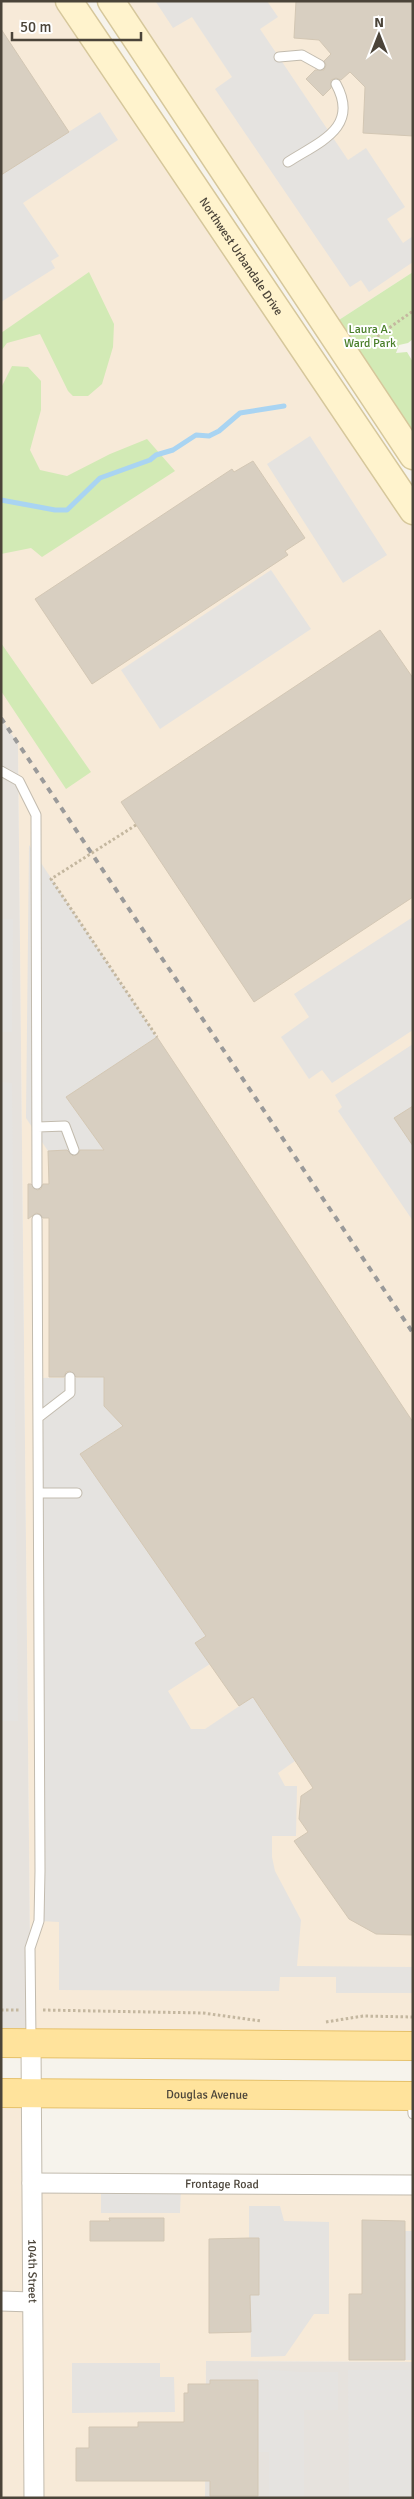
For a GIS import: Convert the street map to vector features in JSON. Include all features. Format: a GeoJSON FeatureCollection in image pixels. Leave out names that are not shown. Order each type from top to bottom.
{"type":"FeatureCollection","features":[{"type":"Feature","properties":{"kind":"main road","name":"Northwest Urbandale Drive"},"geometry":{"type":"LineString","coordinates":[[69,1],[413,510]]}},
{"type":"Feature","properties":{"kind":"main road"},"geometry":{"type":"LineString","coordinates":[[112,1],[413,456]]}},
{"type":"Feature","properties":{"kind":"main road"},"geometry":{"type":"LineString","coordinates":[[1,2043],[413,2046]]}},
{"type":"Feature","properties":{"kind":"main road","name":"Douglas Avenue"},"geometry":{"type":"LineString","coordinates":[[1,2093],[413,2096]]}},
{"type":"Feature","properties":{"kind":"street","name":"104th Street"},"geometry":{"type":"LineString","coordinates":[[31,2043],[34,2498]]}},
{"type":"Feature","properties":{"kind":"street","name":"Frontage Road"},"geometry":{"type":"LineString","coordinates":[[32,2184],[413,2186]]}},
{"type":"Feature","properties":{"kind":"street"},"geometry":{"type":"LineString","coordinates":[[1,2302],[32,2302]]}},
{"type":"Feature","properties":{"kind":"lane"},"geometry":{"type":"LineString","coordinates":[[279,56],[302,55],[320,64]]}},
{"type":"Feature","properties":{"kind":"lane"},"geometry":{"type":"LineString","coordinates":[[288,162],[331,135],[341,124],[343,107],[336,84]]}},
{"type":"Feature","properties":{"kind":"lane"},"geometry":{"type":"LineString","coordinates":[[1,771],[19,781],[36,815],[37,1184]]}},
{"type":"Feature","properties":{"kind":"lane"},"geometry":{"type":"LineString","coordinates":[[38,1127],[65,1126],[74,1150]]}},
{"type":"Feature","properties":{"kind":"lane"},"geometry":{"type":"LineString","coordinates":[[31,2043],[30,1948],[39,1921],[40,1888],[37,1219]]}},
{"type":"Feature","properties":{"kind":"lane"},"geometry":{"type":"LineString","coordinates":[[39,1417],[70,1394],[70,1377]]}},
{"type":"Feature","properties":{"kind":"lane"},"geometry":{"type":"LineString","coordinates":[[39,1493],[77,1493]]}},
{"type":"Feature","properties":{"kind":"lane"},"geometry":{"type":"LineString","coordinates":[[413,2096],[413,2114]]}},
{"type":"Feature","properties":{"kind":"path"},"geometry":{"type":"LineString","coordinates":[[364,346],[413,311]]}},
{"type":"Feature","properties":{"kind":"path"},"geometry":{"type":"LineString","coordinates":[[136,825],[51,879],[157,1037]]}},
{"type":"Feature","properties":{"kind":"path"},"geometry":{"type":"LineString","coordinates":[[1,2010],[203,2013],[268,2023]]}},
{"type":"Feature","properties":{"kind":"path"},"geometry":{"type":"LineString","coordinates":[[325,2022],[363,2016],[413,2017]]}},
{"type":"Feature","properties":{"kind":"shaded area"},"geometry":{"type":"Polygon","coordinates":[[[1,1],[69,1],[413,511],[413,2046],[31,2043],[18,744],[1,718],[1,1]]]}},
{"type":"Feature","properties":{"kind":"shaded area"},"geometry":{"type":"Polygon","coordinates":[[[111,1],[413,1],[413,272],[328,327],[111,1]]]}},
{"type":"Feature","properties":{"kind":"shaded area"},"geometry":{"type":"Polygon","coordinates":[[[267,1],[278,17],[260,29],[348,160],[366,148],[405,207],[387,219],[403,243],[413,236],[413,262],[369,292],[361,280],[350,287],[215,89],[232,77],[192,17],[173,28],[156,2],[267,1]]]}},
{"type":"Feature","properties":{"kind":"shaded area"},"geometry":{"type":"Polygon","coordinates":[[[100,112],[118,140],[23,203],[59,256],[51,261],[55,268],[1,302],[1,175],[100,112]]]}},
{"type":"Feature","properties":{"kind":"shaded area"},"geometry":{"type":"Polygon","coordinates":[[[310,436],[387,555],[343,583],[267,464],[310,436]]]}},
{"type":"Feature","properties":{"kind":"shaded area"},"geometry":{"type":"Polygon","coordinates":[[[271,570],[311,629],[160,729],[121,670],[271,570]]]}},
{"type":"Feature","properties":{"kind":"shaded area"},"geometry":{"type":"Polygon","coordinates":[[[1,718],[18,744],[31,2043],[1,2043],[1,718]]]}},
{"type":"Feature","properties":{"kind":"shaded area"},"geometry":{"type":"Polygon","coordinates":[[[29,845],[157,1037],[66,1097],[104,1150],[48,1151],[26,1118],[29,845]]]}},
{"type":"Feature","properties":{"kind":"shaded area"},"geometry":{"type":"Polygon","coordinates":[[[413,917],[413,1030],[332,1083],[322,1070],[309,1079],[281,1037],[309,1017],[294,994],[413,917]]]}},
{"type":"Feature","properties":{"kind":"shaded area"},"geometry":{"type":"Polygon","coordinates":[[[1,919],[13,919],[12,1032],[1,1032],[1,919]]]}},
{"type":"Feature","properties":{"kind":"shaded area"},"geometry":{"type":"Polygon","coordinates":[[[413,1044],[413,1106],[395,1118],[413,1146],[413,1221],[338,1111],[342,1107],[335,1095],[413,1044]]]}},
{"type":"Feature","properties":{"kind":"shaded area"},"geometry":{"type":"Polygon","coordinates":[[[1,1082],[12,1083],[18,1721],[1,1721],[1,1082]]]}},
{"type":"Feature","properties":{"kind":"shaded area"},"geometry":{"type":"Polygon","coordinates":[[[104,1377],[104,1406],[123,1426],[80,1454],[206,1636],[195,1643],[210,1664],[168,1691],[191,1729],[205,1729],[253,1697],[295,1761],[278,1773],[285,1786],[297,1786],[296,1836],[272,1836],[272,1857],[275,1871],[301,1920],[297,1966],[413,1967],[413,1993],[336,1993],[336,1977],[280,1977],[279,1991],[59,1990],[59,1922],[39,1921],[39,1378],[104,1377]]]}},
{"type":"Feature","properties":{"kind":"shaded area"},"geometry":{"type":"Polygon","coordinates":[[[1,2093],[31,2093],[32,2183],[413,2185],[413,2362],[206,2361],[205,2498],[1,2498],[1,2093]]]}},
{"type":"Feature","properties":{"kind":"shaded area"},"geometry":{"type":"Polygon","coordinates":[[[101,2184],[181,2185],[180,2213],[101,2213],[101,2184]]]}},
{"type":"Feature","properties":{"kind":"shaded area"},"geometry":{"type":"Polygon","coordinates":[[[249,2206],[280,2206],[284,2221],[329,2222],[329,2314],[314,2314],[285,2356],[251,2357],[250,2295],[259,2295],[249,2238],[249,2206]]]}},
{"type":"Feature","properties":{"kind":"shaded area"},"geometry":{"type":"Polygon","coordinates":[[[405,2231],[413,2231],[413,2360],[405,2360],[405,2231]]]}},
{"type":"Feature","properties":{"kind":"shaded area"},"geometry":{"type":"Polygon","coordinates":[[[206,2361],[413,2362],[413,2498],[205,2498],[206,2361]]]}},
{"type":"Feature","properties":{"kind":"shaded area"},"geometry":{"type":"Polygon","coordinates":[[[72,2363],[160,2363],[160,2377],[174,2377],[175,2412],[72,2413],[72,2363]]]}},
{"type":"Feature","properties":{"kind":"shaded area"},"geometry":{"type":"Polygon","coordinates":[[[258,2369],[338,2372],[338,2410],[304,2410],[304,2498],[269,2498],[269,2452],[258,2452],[258,2369]]]}},
{"type":"Feature","properties":{"kind":"shaded area"},"geometry":{"type":"Polygon","coordinates":[[[348,2370],[413,2370],[413,2498],[349,2498],[348,2370]]]}},
{"type":"Feature","properties":{"kind":"green space"},"geometry":{"type":"Polygon","coordinates":[[[89,272],[114,324],[113,347],[102,384],[88,396],[73,396],[68,391],[40,334],[7,343],[1,351],[1,333],[89,272]]]}},
{"type":"Feature","properties":{"kind":"green space","name":"Laura A. Ward Park"},"geometry":{"type":"Polygon","coordinates":[[[413,272],[413,339],[408,343],[399,345],[396,353],[407,352],[413,362],[413,443],[328,327],[413,272]]]}},
{"type":"Feature","properties":{"kind":"green space"},"geometry":{"type":"Polygon","coordinates":[[[12,366],[28,367],[41,381],[41,410],[30,450],[40,470],[67,476],[110,454],[147,439],[175,471],[42,557],[31,548],[1,554],[1,388],[12,366]]]}},
{"type":"Feature","properties":{"kind":"green space"},"geometry":{"type":"Polygon","coordinates":[[[1,643],[91,772],[66,789],[1,691],[1,643]]]}},
{"type":"Feature","properties":{"kind":"building"},"geometry":{"type":"Polygon","coordinates":[[[296,1],[413,1],[413,136],[363,133],[365,87],[350,72],[341,80],[336,78],[331,80],[331,88],[323,96],[306,79],[315,70],[324,70],[326,65],[324,61],[331,54],[319,40],[294,38],[296,1]]]}},
{"type":"Feature","properties":{"kind":"building"},"geometry":{"type":"Polygon","coordinates":[[[1,29],[69,132],[1,175],[1,29]]]}},
{"type":"Feature","properties":{"kind":"building"},"geometry":{"type":"Polygon","coordinates":[[[253,461],[305,538],[285,551],[288,555],[92,684],[35,599],[232,469],[234,472],[253,461]]]}},
{"type":"Feature","properties":{"kind":"building"},"geometry":{"type":"Polygon","coordinates":[[[380,630],[413,678],[413,897],[254,1002],[121,802],[380,630]]]}},
{"type":"Feature","properties":{"kind":"building"},"geometry":{"type":"Polygon","coordinates":[[[157,1037],[413,1422],[413,1935],[376,1934],[349,1919],[294,1841],[308,1832],[299,1819],[301,1796],[313,1788],[253,1697],[239,1706],[195,1643],[206,1636],[80,1454],[123,1426],[104,1406],[104,1377],[76,1377],[70,1371],[66,1372],[64,1377],[49,1377],[49,1218],[43,1218],[40,1214],[36,1213],[28,1219],[28,1184],[31,1184],[37,1190],[41,1189],[43,1184],[49,1184],[48,1151],[67,1150],[73,1156],[78,1154],[80,1150],[104,1150],[66,1097],[157,1037]]]}},
{"type":"Feature","properties":{"kind":"building"},"geometry":{"type":"Polygon","coordinates":[[[413,1106],[413,1146],[394,1118],[413,1106]]]}},
{"type":"Feature","properties":{"kind":"building"},"geometry":{"type":"Polygon","coordinates":[[[109,2218],[164,2218],[164,2241],[90,2241],[90,2221],[110,2221],[109,2218]]]}},
{"type":"Feature","properties":{"kind":"building"},"geometry":{"type":"Polygon","coordinates":[[[362,2220],[405,2221],[405,2360],[349,2360],[349,2294],[362,2294],[362,2220]]]}},
{"type":"Feature","properties":{"kind":"building"},"geometry":{"type":"Polygon","coordinates":[[[259,2238],[259,2295],[250,2295],[251,2332],[209,2333],[209,2239],[259,2238]]]}},
{"type":"Feature","properties":{"kind":"building"},"geometry":{"type":"Polygon","coordinates":[[[210,2380],[258,2380],[258,2496],[210,2496],[210,2481],[76,2481],[76,2448],[89,2448],[89,2427],[138,2427],[138,2422],[184,2422],[184,2393],[188,2393],[188,2384],[210,2384],[210,2380]]]}},
{"type":"Feature","properties":{"kind":"waterway"},"geometry":{"type":"LineString","coordinates":[[1,500],[55,510],[67,510],[100,478],[173,450],[196,435],[209,436],[219,431],[240,413],[284,406]]}},
{"type":"Feature","properties":{"kind":"railway"},"geometry":{"type":"LineString","coordinates":[[1,718],[413,1333]]}}]}
